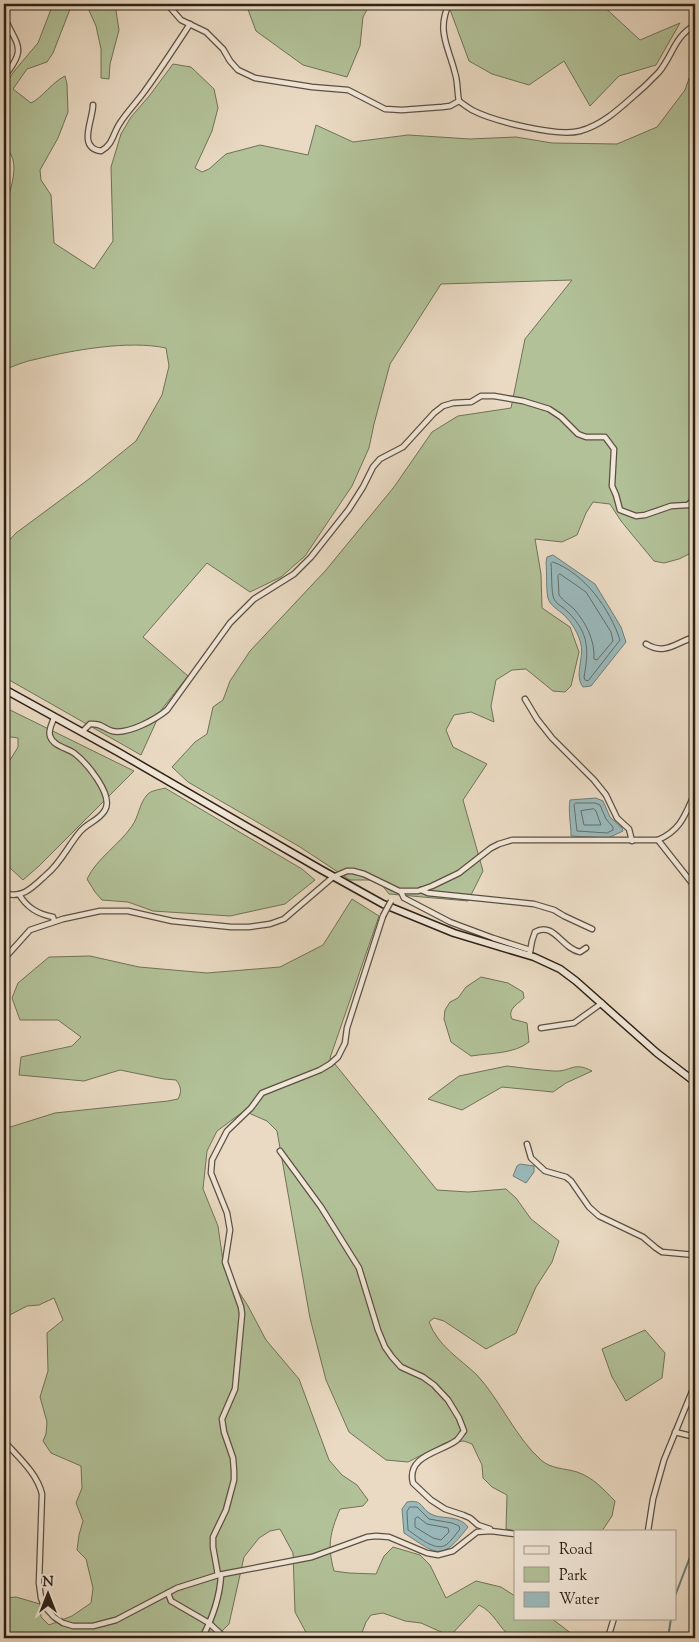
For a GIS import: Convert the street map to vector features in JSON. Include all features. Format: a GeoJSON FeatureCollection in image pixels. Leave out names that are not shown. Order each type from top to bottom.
{"type":"FeatureCollection","features":[{"type":"Feature","properties":{"kind":"street"},"geometry":{"type":"LineString","coordinates":[[167,4],[181,20],[210,36],[238,70],[255,78],[312,87],[348,90],[385,109],[402,110],[442,107],[450,106],[459,101]]}},
{"type":"Feature","properties":{"kind":"street"},"geometry":{"type":"LineString","coordinates":[[449,4],[443,22],[444,34],[450,61],[456,74],[459,101],[472,110],[505,121],[554,132],[578,132],[602,122],[625,105],[658,73],[678,39],[685,31],[695,25]]}},
{"type":"Feature","properties":{"kind":"street"},"geometry":{"type":"LineString","coordinates":[[4,17],[19,46],[18,56],[4,77]]}},
{"type":"Feature","properties":{"kind":"street"},"geometry":{"type":"LineString","coordinates":[[93,105],[87,138],[91,147],[101,151],[110,144],[120,122],[148,87],[190,24]]}},
{"type":"Feature","properties":{"kind":"street"},"geometry":{"type":"LineString","coordinates":[[82,732],[90,724],[101,724],[114,732],[138,727],[156,720],[168,710],[230,623],[254,599],[294,574],[311,557],[348,509],[363,487],[373,467],[380,459],[403,447],[434,413],[443,406],[453,403],[472,402],[481,396],[523,400],[549,409],[561,417],[578,434],[586,438],[606,437],[614,449],[612,486],[620,510],[636,516],[646,515],[671,506],[688,505],[695,498]]}},
{"type":"Feature","properties":{"kind":"street"},"geometry":{"type":"LineString","coordinates":[[646,644],[656,649],[668,649],[683,640],[695,637]]}},
{"type":"Feature","properties":{"kind":"street"},"geometry":{"type":"LineString","coordinates":[[4,689],[221,810],[333,877],[383,904],[454,933],[530,953]]}},
{"type":"Feature","properties":{"kind":"street"},"geometry":{"type":"LineString","coordinates":[[525,699],[536,719],[606,795],[617,818],[629,829],[632,841]]}},
{"type":"Feature","properties":{"kind":"street"},"geometry":{"type":"LineString","coordinates":[[4,893],[12,895],[29,891],[51,871],[81,830],[97,819],[105,810],[107,803],[100,783],[77,756],[56,744],[50,738],[49,732],[54,718]]}},
{"type":"Feature","properties":{"kind":"street"},"geometry":{"type":"LineString","coordinates":[[4,959],[30,930],[54,921],[100,910],[112,910],[162,919],[231,927],[250,927],[284,919],[333,877],[347,871],[364,874],[401,892],[421,890],[432,886],[459,872],[491,848],[506,841],[527,839],[658,840],[668,836],[676,829],[685,817],[695,793]]}},
{"type":"Feature","properties":{"kind":"street"},"geometry":{"type":"LineString","coordinates":[[658,840],[695,887]]}},
{"type":"Feature","properties":{"kind":"street"},"geometry":{"type":"LineString","coordinates":[[202,1638],[209,1623],[220,1587],[220,1575],[213,1547],[213,1537],[226,1510],[234,1471],[233,1458],[224,1432],[222,1419],[235,1389],[242,1314],[225,1262],[230,1230],[227,1213],[211,1173],[212,1160],[227,1131],[251,1108],[262,1093],[320,1070],[338,1057],[345,1042],[347,1028],[383,916],[395,890]]}},
{"type":"Feature","properties":{"kind":"street"},"geometry":{"type":"LineString","coordinates":[[421,890],[428,893],[545,906],[592,929]]}},
{"type":"Feature","properties":{"kind":"street"},"geometry":{"type":"LineString","coordinates":[[401,892],[404,898],[439,917],[530,953],[560,969],[602,1003],[657,1053],[695,1082]]}},
{"type":"Feature","properties":{"kind":"street"},"geometry":{"type":"LineString","coordinates":[[19,894],[34,912],[52,917],[54,921]]}},
{"type":"Feature","properties":{"kind":"street"},"geometry":{"type":"LineString","coordinates":[[530,953],[535,932],[545,929],[553,932],[575,951],[580,952],[586,948]]}},
{"type":"Feature","properties":{"kind":"street"},"geometry":{"type":"LineString","coordinates":[[541,1028],[574,1023],[602,1003]]}},
{"type":"Feature","properties":{"kind":"street"},"geometry":{"type":"LineString","coordinates":[[527,1144],[531,1158],[545,1171],[566,1177],[571,1181],[599,1216],[643,1237],[662,1252],[695,1255]]}},
{"type":"Feature","properties":{"kind":"street"},"geometry":{"type":"LineString","coordinates":[[280,1151],[321,1207],[359,1268],[385,1347],[401,1366],[434,1385],[448,1400],[464,1430],[457,1440],[431,1452],[420,1460],[412,1471],[413,1483],[431,1500],[445,1509],[470,1518],[478,1525],[498,1532]]}},
{"type":"Feature","properties":{"kind":"street"},"geometry":{"type":"LineString","coordinates":[[648,1530],[661,1469],[695,1384]]}},
{"type":"Feature","properties":{"kind":"street"},"geometry":{"type":"LineString","coordinates":[[676,1432],[695,1437]]}},
{"type":"Feature","properties":{"kind":"street"},"geometry":{"type":"LineString","coordinates":[[4,1441],[32,1472],[40,1487],[42,1494],[40,1592],[44,1606],[54,1617],[63,1624],[68,1625],[93,1626],[116,1620],[177,1588],[220,1575],[312,1557],[367,1538],[383,1536],[427,1553],[438,1555],[452,1550],[477,1532],[514,1534]]}},
{"type":"Feature","properties":{"kind":"street"},"geometry":{"type":"LineString","coordinates":[[168,1593],[172,1601],[209,1623],[224,1638]]}},
{"type":"Feature","properties":{"kind":"street"},"geometry":{"type":"LineString","coordinates":[[608,1638],[613,1620]]}},
{"type":"Feature","properties":{"kind":"green space"},"geometry":{"type":"Polygon","coordinates":[[[53,4],[72,4],[53,53],[47,62],[27,69],[13,89],[31,103],[55,82],[65,76],[68,112],[58,138],[40,170],[41,180],[51,195],[54,243],[94,269],[113,241],[111,167],[121,134],[131,117],[173,64],[191,67],[214,89],[218,108],[212,131],[195,168],[202,172],[209,169],[226,154],[260,145],[308,155],[316,125],[353,142],[408,135],[470,139],[516,137],[552,143],[617,144],[657,127],[685,90],[695,61],[695,553],[664,563],[654,561],[621,521],[610,504],[593,502],[577,535],[562,542],[535,539],[541,574],[542,608],[570,627],[579,652],[571,686],[565,692],[553,691],[526,669],[512,670],[496,680],[491,706],[494,722],[471,712],[454,715],[446,730],[453,747],[487,764],[463,800],[483,871],[468,901],[389,894],[378,880],[350,880],[300,847],[188,782],[172,767],[195,742],[207,734],[213,707],[223,700],[230,681],[250,651],[326,570],[394,487],[432,432],[458,416],[511,408],[525,339],[572,280],[441,284],[390,364],[369,448],[352,486],[305,556],[281,577],[250,592],[207,563],[143,637],[188,676],[162,709],[141,755],[4,677],[4,546],[16,533],[89,479],[136,441],[162,395],[169,366],[166,348],[135,345],[67,352],[28,361],[4,370],[4,206],[6,205],[14,174],[14,166],[13,159],[4,147],[4,86],[38,43],[53,4]]]}},
{"type":"Feature","properties":{"kind":"green space"},"geometry":{"type":"Polygon","coordinates":[[[85,4],[115,4],[119,30],[110,64],[109,79],[101,78],[101,49],[96,26],[85,4]]]}},
{"type":"Feature","properties":{"kind":"green space"},"geometry":{"type":"Polygon","coordinates":[[[247,4],[370,4],[363,17],[360,46],[347,77],[303,65],[256,31],[247,4]]]}},
{"type":"Feature","properties":{"kind":"green space"},"geometry":{"type":"Polygon","coordinates":[[[448,4],[601,4],[640,40],[680,23],[656,65],[619,76],[590,106],[564,61],[529,85],[492,74],[469,61],[448,4]]]}},
{"type":"Feature","properties":{"kind":"green space"},"geometry":{"type":"Polygon","coordinates":[[[4,707],[134,771],[23,880],[10,868],[4,838],[4,770],[18,747],[18,738],[4,736],[4,707]]]}},
{"type":"Feature","properties":{"kind":"green space"},"geometry":{"type":"Polygon","coordinates":[[[165,788],[302,869],[315,880],[285,904],[230,916],[153,911],[128,902],[102,900],[87,879],[91,871],[132,826],[147,795],[153,791],[165,788]]]}},
{"type":"Feature","properties":{"kind":"green space"},"geometry":{"type":"Polygon","coordinates":[[[352,899],[379,916],[330,1058],[437,1190],[468,1192],[506,1189],[516,1198],[531,1219],[559,1241],[552,1262],[536,1287],[516,1333],[486,1349],[444,1321],[434,1318],[429,1322],[443,1345],[477,1375],[485,1385],[532,1451],[549,1465],[577,1472],[598,1484],[615,1501],[612,1516],[603,1530],[514,1531],[506,1529],[507,1495],[492,1487],[483,1478],[482,1465],[472,1444],[464,1441],[445,1443],[408,1462],[386,1460],[349,1432],[326,1380],[310,1318],[277,1131],[267,1121],[244,1111],[217,1131],[207,1151],[203,1189],[218,1226],[224,1268],[248,1306],[266,1340],[299,1379],[329,1460],[342,1475],[357,1485],[368,1500],[363,1506],[340,1509],[334,1525],[330,1546],[334,1571],[376,1574],[384,1556],[393,1547],[420,1555],[430,1565],[446,1598],[476,1581],[501,1587],[514,1595],[514,1620],[554,1620],[572,1634],[555,1638],[512,1638],[489,1612],[479,1605],[450,1636],[421,1623],[405,1621],[383,1613],[371,1615],[360,1638],[309,1638],[295,1612],[293,1553],[280,1529],[270,1531],[259,1538],[244,1557],[229,1624],[215,1638],[4,1638],[4,1598],[16,1597],[40,1604],[41,1617],[49,1625],[72,1616],[91,1603],[93,1588],[86,1559],[77,1550],[83,1521],[76,1503],[82,1488],[81,1466],[51,1453],[43,1441],[47,1422],[40,1397],[48,1371],[47,1333],[63,1320],[54,1298],[39,1305],[27,1306],[4,1318],[4,1129],[55,1113],[178,1099],[180,1091],[176,1080],[120,1070],[84,1081],[19,1075],[21,1057],[72,1046],[81,1037],[58,1020],[20,1020],[12,998],[18,983],[49,957],[90,956],[139,967],[207,973],[280,967],[323,945],[352,899]]]}},
{"type":"Feature","properties":{"kind":"green space"},"geometry":{"type":"Polygon","coordinates":[[[481,977],[508,983],[523,992],[524,998],[514,1007],[511,1015],[512,1019],[527,1023],[529,1042],[509,1051],[471,1056],[451,1042],[444,1019],[445,1010],[450,1002],[458,998],[466,987],[481,977]]]}},
{"type":"Feature","properties":{"kind":"green space"},"geometry":{"type":"Polygon","coordinates":[[[507,1066],[554,1071],[580,1067],[592,1071],[566,1083],[553,1092],[502,1087],[462,1110],[428,1099],[459,1076],[507,1066]]]}},
{"type":"Feature","properties":{"kind":"green space"},"geometry":{"type":"Polygon","coordinates":[[[645,1330],[665,1353],[662,1378],[626,1401],[612,1377],[602,1349],[645,1330]]]}},
{"type":"Feature","properties":{"kind":"green space"},"geometry":{"type":"Polygon","coordinates":[[[4,1505],[9,1510],[7,1544],[4,1547],[4,1505]]]}},
{"type":"Feature","properties":{"kind":"water"},"geometry":{"type":"Polygon","coordinates":[[[553,555],[595,584],[621,627],[626,642],[591,686],[583,687],[580,683],[579,672],[582,650],[577,633],[570,622],[553,606],[548,598],[546,563],[547,557],[553,555]]]}},
{"type":"Feature","properties":{"kind":"water"},"geometry":{"type":"Polygon","coordinates":[[[596,798],[603,801],[610,817],[623,831],[608,838],[571,836],[570,800],[596,798]]]}},
{"type":"Feature","properties":{"kind":"water"},"geometry":{"type":"Polygon","coordinates":[[[520,1164],[534,1166],[534,1172],[526,1183],[513,1176],[517,1166],[520,1164]]]}},
{"type":"Feature","properties":{"kind":"water"},"geometry":{"type":"Polygon","coordinates":[[[407,1502],[419,1503],[427,1512],[435,1516],[459,1520],[468,1527],[445,1550],[432,1550],[404,1533],[402,1509],[407,1502]]]}},
{"type":"Feature","properties":{"kind":"waterway"},"geometry":{"type":"LineString","coordinates":[[676,1593],[695,1544]]}},
{"type":"Feature","properties":{"kind":"waterway"},"geometry":{"type":"LineString","coordinates":[[668,1638],[671,1620]]}}]}
